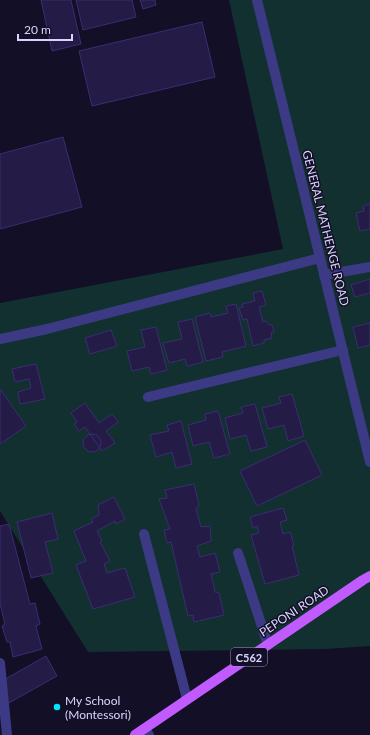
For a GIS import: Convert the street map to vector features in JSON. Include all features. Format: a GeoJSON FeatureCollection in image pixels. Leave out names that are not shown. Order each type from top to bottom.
{"type":"FeatureCollection","features":[{"type":"Feature","properties":{"kind":"main road","name":"PEPONI ROAD"},"geometry":{"type":"LineString","coordinates":[[135,735],[146,732],[187,700],[368,576]]}},
{"type":"Feature","properties":{"kind":"street","name":"GENERAL MATHENGE ROAD"},"geometry":{"type":"LineString","coordinates":[[257,0],[370,462]]}},
{"type":"Feature","properties":{"kind":"street"},"geometry":{"type":"LineString","coordinates":[[0,339],[320,258]]}},
{"type":"Feature","properties":{"kind":"street"},"geometry":{"type":"LineString","coordinates":[[324,275],[370,267]]}},
{"type":"Feature","properties":{"kind":"street"},"geometry":{"type":"LineString","coordinates":[[148,397],[343,350]]}},
{"type":"Feature","properties":{"kind":"street"},"geometry":{"type":"LineString","coordinates":[[144,534],[187,700]]}},
{"type":"Feature","properties":{"kind":"street"},"geometry":{"type":"LineString","coordinates":[[238,553],[268,645]]}},
{"type":"Feature","properties":{"kind":"street"},"geometry":{"type":"LineString","coordinates":[[0,663],[7,735]]}},
{"type":"Feature","properties":{"kind":"green space"},"geometry":{"type":"Polygon","coordinates":[[[229,0],[370,0],[370,646],[326,649],[88,652],[0,511],[0,303],[283,249],[229,0]]]}},
{"type":"Feature","properties":{"kind":"building"},"geometry":{"type":"Polygon","coordinates":[[[41,0],[71,0],[81,44],[52,51],[41,0]]]}},
{"type":"Feature","properties":{"kind":"building"},"geometry":{"type":"Polygon","coordinates":[[[76,0],[132,0],[136,17],[83,30],[76,0]]]}},
{"type":"Feature","properties":{"kind":"building"},"geometry":{"type":"Polygon","coordinates":[[[140,0],[155,0],[156,5],[143,9],[140,0]]]}},
{"type":"Feature","properties":{"kind":"building"},"geometry":{"type":"Polygon","coordinates":[[[202,22],[215,77],[92,106],[79,51],[202,22]]]}},
{"type":"Feature","properties":{"kind":"building"},"geometry":{"type":"Polygon","coordinates":[[[63,137],[82,207],[0,229],[0,154],[63,137]]]}},
{"type":"Feature","properties":{"kind":"building"},"geometry":{"type":"Polygon","coordinates":[[[370,204],[370,229],[360,231],[356,213],[364,211],[363,206],[370,204]]]}},
{"type":"Feature","properties":{"kind":"building"},"geometry":{"type":"Polygon","coordinates":[[[370,279],[370,293],[355,297],[351,285],[370,279]]]}},
{"type":"Feature","properties":{"kind":"building"},"geometry":{"type":"Polygon","coordinates":[[[262,291],[266,305],[259,307],[263,322],[266,321],[269,325],[272,325],[274,332],[271,333],[272,338],[264,340],[264,343],[253,346],[247,319],[243,320],[239,308],[243,307],[242,304],[255,301],[253,293],[262,291]]]}},
{"type":"Feature","properties":{"kind":"building"},"geometry":{"type":"Polygon","coordinates":[[[236,304],[246,346],[222,352],[223,357],[206,361],[195,317],[210,313],[211,317],[228,313],[226,306],[236,304]]]}},
{"type":"Feature","properties":{"kind":"building"},"geometry":{"type":"Polygon","coordinates":[[[192,319],[203,362],[187,366],[185,359],[169,363],[163,343],[182,339],[178,322],[192,319]]]}},
{"type":"Feature","properties":{"kind":"building"},"geometry":{"type":"Polygon","coordinates":[[[370,323],[370,345],[358,348],[353,327],[370,323]]]}},
{"type":"Feature","properties":{"kind":"building"},"geometry":{"type":"Polygon","coordinates":[[[156,327],[167,370],[151,374],[149,367],[132,371],[127,351],[145,347],[141,330],[156,327]]]}},
{"type":"Feature","properties":{"kind":"building"},"geometry":{"type":"Polygon","coordinates":[[[111,330],[117,346],[90,354],[85,338],[111,330]]]}},
{"type":"Feature","properties":{"kind":"building"},"geometry":{"type":"Polygon","coordinates":[[[36,364],[45,399],[20,404],[18,392],[31,388],[29,379],[15,382],[12,369],[36,364]]]}},
{"type":"Feature","properties":{"kind":"building"},"geometry":{"type":"Polygon","coordinates":[[[0,389],[26,426],[0,444],[0,389]]]}},
{"type":"Feature","properties":{"kind":"building"},"geometry":{"type":"Polygon","coordinates":[[[292,394],[304,436],[288,441],[284,425],[268,429],[262,408],[281,403],[279,397],[292,394]]]}},
{"type":"Feature","properties":{"kind":"building"},"geometry":{"type":"Polygon","coordinates":[[[85,403],[99,423],[112,414],[118,422],[106,431],[115,443],[102,451],[85,427],[79,431],[74,424],[77,422],[71,413],[85,403]]]}},
{"type":"Feature","properties":{"kind":"building"},"geometry":{"type":"Polygon","coordinates":[[[255,404],[267,447],[251,451],[246,435],[230,439],[225,418],[243,413],[241,407],[255,404]]]}},
{"type":"Feature","properties":{"kind":"building"},"geometry":{"type":"Polygon","coordinates":[[[218,411],[230,454],[214,458],[209,442],[193,446],[188,425],[206,420],[205,414],[218,411]]]}},
{"type":"Feature","properties":{"kind":"building"},"geometry":{"type":"Polygon","coordinates":[[[181,421],[192,464],[176,468],[172,452],[156,457],[150,435],[169,431],[167,425],[181,421]]]}},
{"type":"Feature","properties":{"kind":"building"},"geometry":{"type":"Polygon","coordinates":[[[92,434],[98,437],[101,443],[98,449],[92,452],[86,449],[83,443],[86,437],[92,434]]]}},
{"type":"Feature","properties":{"kind":"building"},"geometry":{"type":"Polygon","coordinates":[[[305,440],[322,475],[257,506],[240,471],[305,440]]]}},
{"type":"Feature","properties":{"kind":"building"},"geometry":{"type":"Polygon","coordinates":[[[194,484],[199,505],[196,509],[201,527],[210,526],[211,541],[197,546],[200,557],[215,553],[220,572],[211,574],[215,592],[219,593],[224,615],[194,622],[193,615],[188,616],[171,542],[167,543],[164,530],[170,529],[159,499],[167,498],[165,490],[194,484]]]}},
{"type":"Feature","properties":{"kind":"building"},"geometry":{"type":"Polygon","coordinates":[[[114,497],[125,519],[116,524],[115,521],[97,531],[102,541],[100,542],[110,561],[104,564],[107,573],[125,568],[135,597],[93,609],[76,565],[86,561],[74,531],[93,522],[91,519],[99,515],[98,505],[114,497]]]}},
{"type":"Feature","properties":{"kind":"building"},"geometry":{"type":"Polygon","coordinates":[[[283,508],[287,520],[280,522],[283,534],[290,532],[294,545],[292,546],[299,575],[265,584],[251,535],[259,533],[257,526],[253,528],[250,517],[283,508]]]}},
{"type":"Feature","properties":{"kind":"building"},"geometry":{"type":"Polygon","coordinates":[[[52,513],[58,539],[45,542],[53,573],[31,578],[17,522],[52,513]]]}},
{"type":"Feature","properties":{"kind":"building"},"geometry":{"type":"Polygon","coordinates":[[[9,524],[30,604],[35,603],[40,624],[36,626],[42,649],[13,657],[10,642],[7,642],[2,626],[5,624],[0,604],[0,526],[9,524]]]}},
{"type":"Feature","properties":{"kind":"building"},"geometry":{"type":"Polygon","coordinates":[[[46,656],[57,676],[0,708],[0,682],[46,656]]]}},
{"type":"Feature","properties":{"kind":"place","name":"My School (Montessori)"},"geometry":{"type":"Point","coordinates":[57,707]}}]}
